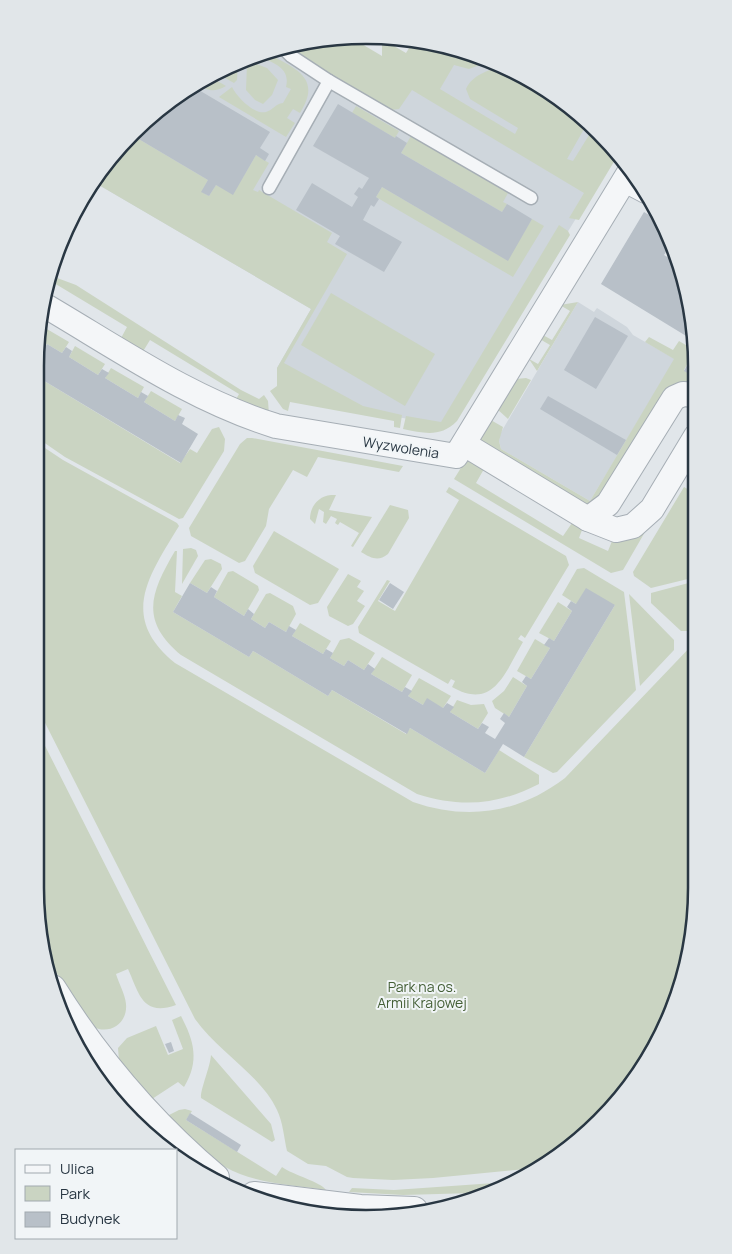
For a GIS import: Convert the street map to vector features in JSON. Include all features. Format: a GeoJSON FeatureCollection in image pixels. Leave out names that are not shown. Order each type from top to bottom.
{"type":"FeatureCollection","features":[{"type":"Feature","properties":{"kind":"street","name":"Wyzwolenia"},"geometry":{"type":"LineString","coordinates":[[49,308],[186,388],[248,417],[276,426],[456,456],[627,177]]}},
{"type":"Feature","properties":{"kind":"street"},"geometry":{"type":"LineString","coordinates":[[588,519],[608,504],[674,398],[683,394],[688,394]]}},
{"type":"Feature","properties":{"kind":"street"},"geometry":{"type":"LineString","coordinates":[[464,444],[588,519],[616,530],[633,526],[652,509],[688,449]]}},
{"type":"Feature","properties":{"kind":"street"},"geometry":{"type":"LineString","coordinates":[[70,1016],[96,1054],[122,1087],[195,1161]]}},
{"type":"Feature","properties":{"kind":"street"},"geometry":{"type":"LineString","coordinates":[[287,1200],[360,1209],[387,1210]]}},
{"type":"Feature","properties":{"kind":"lane"},"geometry":{"type":"LineString","coordinates":[[289,54],[329,81],[531,198]]}},
{"type":"Feature","properties":{"kind":"lane"},"geometry":{"type":"LineString","coordinates":[[269,188],[329,81]]}},
{"type":"Feature","properties":{"kind":"shaded area"},"geometry":{"type":"Polygon","coordinates":[[[320,48],[396,75],[422,49],[429,50],[489,68],[527,87],[562,110],[594,138],[612,159],[449,426],[282,397],[277,368],[311,309],[99,185],[138,138],[170,110],[223,77],[262,61],[320,48]]]}},
{"type":"Feature","properties":{"kind":"shaded area"},"geometry":{"type":"Polygon","coordinates":[[[578,302],[594,312],[597,308],[627,327],[633,335],[675,359],[590,501],[501,449],[499,441],[500,434],[578,302]]]}},
{"type":"Feature","properties":{"kind":"green space"},"geometry":{"type":"Polygon","coordinates":[[[345,44],[362,44],[382,56],[382,44],[387,44],[406,53],[410,47],[429,50],[470,61],[480,65],[469,69],[454,65],[440,89],[515,134],[518,128],[470,99],[466,89],[472,80],[492,69],[545,98],[584,129],[567,159],[573,161],[590,134],[614,161],[579,220],[569,218],[584,193],[412,90],[399,109],[390,110],[296,52],[345,44]]]}},
{"type":"Feature","properties":{"kind":"green space"},"geometry":{"type":"Polygon","coordinates":[[[275,57],[295,69],[307,82],[306,100],[300,113],[293,109],[287,118],[295,123],[286,137],[219,97],[232,87],[246,104],[256,111],[266,112],[283,103],[291,89],[286,87],[287,80],[283,70],[267,60],[275,57]]]}},
{"type":"Feature","properties":{"kind":"green space"},"geometry":{"type":"Polygon","coordinates":[[[255,63],[267,68],[278,80],[272,95],[263,104],[255,100],[246,90],[247,67],[255,63]]]}},
{"type":"Feature","properties":{"kind":"green space"},"geometry":{"type":"Polygon","coordinates":[[[238,70],[237,80],[234,83],[223,77],[238,70]]]}},
{"type":"Feature","properties":{"kind":"green space"},"geometry":{"type":"Polygon","coordinates":[[[217,81],[226,86],[218,90],[204,88],[217,81]]]}},
{"type":"Feature","properties":{"kind":"green space"},"geometry":{"type":"Polygon","coordinates":[[[356,106],[399,131],[395,138],[352,113],[356,106]]]}},
{"type":"Feature","properties":{"kind":"green space"},"geometry":{"type":"Polygon","coordinates":[[[411,136],[508,193],[503,202],[507,204],[502,212],[401,153],[411,136]]]}},
{"type":"Feature","properties":{"kind":"green space"},"geometry":{"type":"Polygon","coordinates":[[[138,138],[208,180],[202,192],[209,196],[216,185],[233,194],[256,155],[269,163],[253,190],[258,192],[259,190],[332,233],[327,242],[347,254],[284,363],[363,406],[402,415],[400,428],[394,427],[394,421],[290,402],[288,411],[283,409],[270,391],[277,386],[277,368],[311,309],[99,185],[138,138]]]}},
{"type":"Feature","properties":{"kind":"green space"},"geometry":{"type":"Polygon","coordinates":[[[382,187],[507,260],[532,219],[544,226],[513,277],[376,197],[382,187]]]}},
{"type":"Feature","properties":{"kind":"green space"},"geometry":{"type":"Polygon","coordinates":[[[559,225],[568,231],[570,235],[457,421],[444,430],[432,433],[403,429],[406,416],[441,422],[559,225]]]}},
{"type":"Feature","properties":{"kind":"green space"},"geometry":{"type":"Polygon","coordinates":[[[56,278],[76,285],[241,390],[259,399],[264,395],[268,401],[269,414],[234,403],[239,394],[150,340],[142,353],[120,340],[127,327],[55,284],[56,278]]]}},
{"type":"Feature","properties":{"kind":"green space"},"geometry":{"type":"Polygon","coordinates":[[[331,293],[435,354],[405,406],[301,345],[331,293]]]}},
{"type":"Feature","properties":{"kind":"green space"},"geometry":{"type":"Polygon","coordinates":[[[578,302],[537,371],[529,359],[538,364],[550,345],[538,338],[541,334],[552,340],[570,311],[560,305],[578,302]]]}},
{"type":"Feature","properties":{"kind":"green space"},"geometry":{"type":"Polygon","coordinates":[[[46,329],[69,342],[62,353],[47,344],[44,349],[46,329]]]}},
{"type":"Feature","properties":{"kind":"green space"},"geometry":{"type":"Polygon","coordinates":[[[649,337],[673,350],[679,341],[688,346],[688,363],[684,370],[688,373],[688,382],[604,501],[590,508],[480,441],[489,419],[503,427],[499,441],[501,449],[590,501],[674,359],[645,342],[649,337]]]}},
{"type":"Feature","properties":{"kind":"green space"},"geometry":{"type":"Polygon","coordinates":[[[75,346],[105,364],[98,375],[69,357],[75,346]]]}},
{"type":"Feature","properties":{"kind":"green space"},"geometry":{"type":"Polygon","coordinates":[[[111,368],[144,387],[138,398],[105,378],[111,368]]]}},
{"type":"Feature","properties":{"kind":"green space"},"geometry":{"type":"Polygon","coordinates":[[[526,378],[531,380],[508,419],[496,408],[516,379],[526,378]]]}},
{"type":"Feature","properties":{"kind":"green space"},"geometry":{"type":"Polygon","coordinates":[[[44,381],[180,463],[190,449],[197,453],[212,429],[219,427],[225,439],[224,451],[183,518],[179,519],[65,457],[44,443],[44,381]]]}},
{"type":"Feature","properties":{"kind":"green space"},"geometry":{"type":"Polygon","coordinates":[[[151,391],[182,409],[175,421],[144,402],[151,391]]]}},
{"type":"Feature","properties":{"kind":"green space"},"geometry":{"type":"Polygon","coordinates":[[[247,438],[403,466],[399,472],[318,457],[307,477],[293,470],[269,509],[266,526],[245,561],[239,563],[191,536],[189,528],[240,444],[247,438]]]}},
{"type":"Feature","properties":{"kind":"green space","name":"Park na os. Armii Krajowej"},"geometry":{"type":"Polygon","coordinates":[[[44,447],[63,460],[177,523],[179,526],[157,562],[149,580],[144,596],[143,613],[148,629],[158,646],[175,663],[413,802],[433,808],[473,812],[511,806],[548,790],[565,778],[688,649],[688,909],[677,971],[664,1011],[655,1031],[634,1067],[594,1116],[562,1144],[523,1169],[433,1178],[393,1180],[353,1178],[347,1177],[326,1166],[308,1164],[287,1151],[281,1120],[270,1097],[204,1031],[195,1019],[44,721],[44,447]]]}},
{"type":"Feature","properties":{"kind":"green space"},"geometry":{"type":"Polygon","coordinates":[[[469,460],[484,469],[476,483],[563,536],[572,523],[585,522],[579,538],[608,551],[614,536],[642,530],[645,532],[623,570],[611,573],[454,479],[464,463],[469,460]]]}},
{"type":"Feature","properties":{"kind":"green space"},"geometry":{"type":"Polygon","coordinates":[[[449,487],[566,556],[569,565],[525,638],[521,635],[518,639],[523,642],[504,676],[488,691],[478,694],[466,693],[452,687],[455,681],[451,679],[448,684],[359,633],[358,627],[387,580],[390,581],[378,601],[395,611],[459,500],[446,492],[449,487]]]}},
{"type":"Feature","properties":{"kind":"green space"},"geometry":{"type":"Polygon","coordinates":[[[684,487],[688,489],[688,579],[651,588],[634,576],[633,572],[684,487]]]}},
{"type":"Feature","properties":{"kind":"green space"},"geometry":{"type":"Polygon","coordinates":[[[336,495],[329,510],[372,517],[353,547],[351,546],[359,533],[340,522],[338,525],[335,523],[337,519],[331,516],[326,524],[323,522],[324,512],[319,509],[315,524],[310,519],[310,514],[316,502],[323,497],[336,495]]]}},
{"type":"Feature","properties":{"kind":"green space"},"geometry":{"type":"Polygon","coordinates":[[[390,505],[408,510],[409,518],[388,554],[381,558],[371,557],[361,552],[390,505]]]}},
{"type":"Feature","properties":{"kind":"green space"},"geometry":{"type":"Polygon","coordinates":[[[274,531],[339,569],[318,603],[310,605],[255,573],[253,566],[274,531]]]}},
{"type":"Feature","properties":{"kind":"green space"},"geometry":{"type":"Polygon","coordinates":[[[191,548],[196,550],[198,556],[182,584],[183,549],[191,548]]]}},
{"type":"Feature","properties":{"kind":"green space"},"geometry":{"type":"Polygon","coordinates":[[[175,551],[177,551],[175,592],[182,596],[173,612],[249,657],[253,651],[328,696],[332,690],[406,734],[410,728],[485,773],[499,750],[539,775],[539,784],[509,796],[479,802],[464,803],[417,794],[181,655],[159,630],[154,618],[153,605],[160,580],[175,551]]]}},
{"type":"Feature","properties":{"kind":"green space"},"geometry":{"type":"Polygon","coordinates":[[[211,559],[221,564],[222,569],[207,593],[190,583],[205,560],[211,559]]]}},
{"type":"Feature","properties":{"kind":"green space"},"geometry":{"type":"Polygon","coordinates":[[[584,568],[624,592],[636,690],[557,772],[553,773],[524,757],[615,605],[576,604],[562,595],[577,569],[584,568]]]}},
{"type":"Feature","properties":{"kind":"green space"},"geometry":{"type":"Polygon","coordinates":[[[233,571],[258,586],[259,590],[244,616],[214,597],[228,572],[233,571]]]}},
{"type":"Feature","properties":{"kind":"green space"},"geometry":{"type":"Polygon","coordinates":[[[348,574],[361,581],[357,587],[364,591],[357,601],[365,606],[353,624],[348,626],[329,616],[327,607],[348,574]]]}},
{"type":"Feature","properties":{"kind":"green space"},"geometry":{"type":"Polygon","coordinates":[[[688,583],[688,631],[681,631],[651,603],[651,593],[688,583]]]}},
{"type":"Feature","properties":{"kind":"green space"},"geometry":{"type":"Polygon","coordinates":[[[270,593],[293,606],[296,614],[286,632],[269,622],[265,628],[251,619],[266,594],[270,593]]]}},
{"type":"Feature","properties":{"kind":"green space"},"geometry":{"type":"Polygon","coordinates":[[[629,594],[674,640],[674,650],[640,686],[629,594]]]}},
{"type":"Feature","properties":{"kind":"green space"},"geometry":{"type":"Polygon","coordinates":[[[558,602],[572,611],[554,641],[539,633],[558,602]]]}},
{"type":"Feature","properties":{"kind":"green space"},"geometry":{"type":"Polygon","coordinates":[[[300,623],[331,641],[323,654],[292,636],[300,623]]]}},
{"type":"Feature","properties":{"kind":"green space"},"geometry":{"type":"Polygon","coordinates":[[[349,638],[375,653],[364,670],[348,660],[344,666],[330,658],[340,640],[349,638]]]}},
{"type":"Feature","properties":{"kind":"green space"},"geometry":{"type":"Polygon","coordinates":[[[535,639],[550,648],[531,679],[517,671],[535,639]]]}},
{"type":"Feature","properties":{"kind":"green space"},"geometry":{"type":"Polygon","coordinates":[[[382,657],[412,675],[402,692],[371,674],[382,657]]]}},
{"type":"Feature","properties":{"kind":"green space"},"geometry":{"type":"Polygon","coordinates":[[[513,677],[527,686],[509,717],[495,708],[492,701],[504,691],[513,677]]]}},
{"type":"Feature","properties":{"kind":"green space"},"geometry":{"type":"Polygon","coordinates":[[[419,678],[451,696],[443,708],[423,705],[408,696],[419,678]]]}},
{"type":"Feature","properties":{"kind":"green space"},"geometry":{"type":"Polygon","coordinates":[[[457,700],[471,705],[484,704],[488,713],[478,729],[450,712],[457,700]]]}},
{"type":"Feature","properties":{"kind":"green space"},"geometry":{"type":"Polygon","coordinates":[[[44,744],[176,1005],[156,1008],[149,1005],[139,994],[128,969],[116,974],[126,1004],[124,1017],[116,1026],[110,1029],[98,1029],[92,1026],[55,970],[50,951],[44,909],[44,744]]]}},
{"type":"Feature","properties":{"kind":"green space"},"geometry":{"type":"Polygon","coordinates":[[[181,1016],[192,1043],[194,1060],[189,1078],[184,1087],[178,1082],[152,1099],[119,1061],[118,1048],[127,1038],[156,1026],[168,1055],[183,1049],[172,1020],[181,1016]]]}},
{"type":"Feature","properties":{"kind":"green space"},"geometry":{"type":"Polygon","coordinates":[[[211,1055],[271,1124],[275,1140],[272,1142],[201,1098],[211,1055]]]}},
{"type":"Feature","properties":{"kind":"green space"},"geometry":{"type":"Polygon","coordinates":[[[185,1109],[192,1111],[186,1120],[276,1176],[282,1167],[319,1184],[326,1190],[261,1180],[237,1173],[225,1167],[202,1150],[167,1116],[185,1109]]]}},
{"type":"Feature","properties":{"kind":"green space"},"geometry":{"type":"Polygon","coordinates":[[[496,1183],[470,1193],[403,1195],[349,1192],[352,1188],[394,1190],[496,1183]]]}},
{"type":"Feature","properties":{"kind":"building"},"geometry":{"type":"Polygon","coordinates":[[[199,90],[270,132],[260,148],[269,154],[265,161],[256,155],[233,195],[216,185],[209,196],[201,192],[208,180],[138,138],[170,110],[199,90]]]}},
{"type":"Feature","properties":{"kind":"building"},"geometry":{"type":"Polygon","coordinates":[[[338,104],[395,138],[396,136],[407,143],[401,153],[502,212],[507,204],[532,219],[508,261],[382,187],[376,197],[379,199],[374,207],[371,205],[363,220],[402,242],[384,272],[335,244],[340,236],[296,210],[312,183],[352,207],[358,197],[354,194],[359,187],[362,189],[369,178],[313,146],[338,104]]]}},
{"type":"Feature","properties":{"kind":"building"},"geometry":{"type":"Polygon","coordinates":[[[644,212],[651,216],[667,251],[664,255],[670,259],[671,262],[682,303],[687,336],[601,284],[644,212]]]}},
{"type":"Feature","properties":{"kind":"building"},"geometry":{"type":"Polygon","coordinates":[[[595,317],[628,336],[596,389],[564,370],[595,317]]]}},
{"type":"Feature","properties":{"kind":"building"},"geometry":{"type":"Polygon","coordinates":[[[47,344],[62,353],[66,347],[72,351],[69,357],[98,375],[102,369],[109,373],[105,378],[138,398],[141,392],[148,396],[144,402],[175,421],[178,415],[185,418],[182,424],[198,434],[181,463],[44,381],[44,349],[47,344]]]}},
{"type":"Feature","properties":{"kind":"building"},"geometry":{"type":"Polygon","coordinates":[[[688,363],[688,373],[684,371],[688,363]]]}},
{"type":"Feature","properties":{"kind":"building"},"geometry":{"type":"Polygon","coordinates":[[[548,396],[626,440],[617,455],[540,409],[548,396]]]}},
{"type":"Feature","properties":{"kind":"building"},"geometry":{"type":"Polygon","coordinates":[[[190,583],[207,593],[211,587],[217,591],[214,597],[244,616],[248,609],[254,614],[251,619],[265,628],[269,622],[286,632],[289,626],[296,630],[292,636],[323,654],[326,649],[333,653],[330,658],[344,666],[348,660],[364,670],[368,664],[375,669],[371,674],[402,692],[405,687],[412,691],[408,696],[423,705],[427,698],[443,708],[447,703],[454,707],[450,712],[478,729],[482,723],[489,727],[485,733],[495,739],[505,723],[500,719],[504,713],[509,717],[527,686],[522,682],[526,676],[531,679],[550,648],[544,645],[549,638],[554,641],[572,611],[567,607],[571,601],[576,604],[586,588],[615,605],[524,757],[503,744],[485,773],[410,728],[407,734],[332,690],[328,696],[253,651],[249,657],[173,612],[190,583]]]}},
{"type":"Feature","properties":{"kind":"building"},"geometry":{"type":"Polygon","coordinates":[[[390,583],[404,592],[393,609],[379,600],[390,583]]]}},
{"type":"Feature","properties":{"kind":"building"},"geometry":{"type":"Polygon","coordinates":[[[171,1042],[174,1051],[169,1053],[165,1044],[171,1042]]]}},
{"type":"Feature","properties":{"kind":"building"},"geometry":{"type":"Polygon","coordinates":[[[190,1113],[241,1145],[237,1152],[186,1120],[190,1113]]]}}]}
